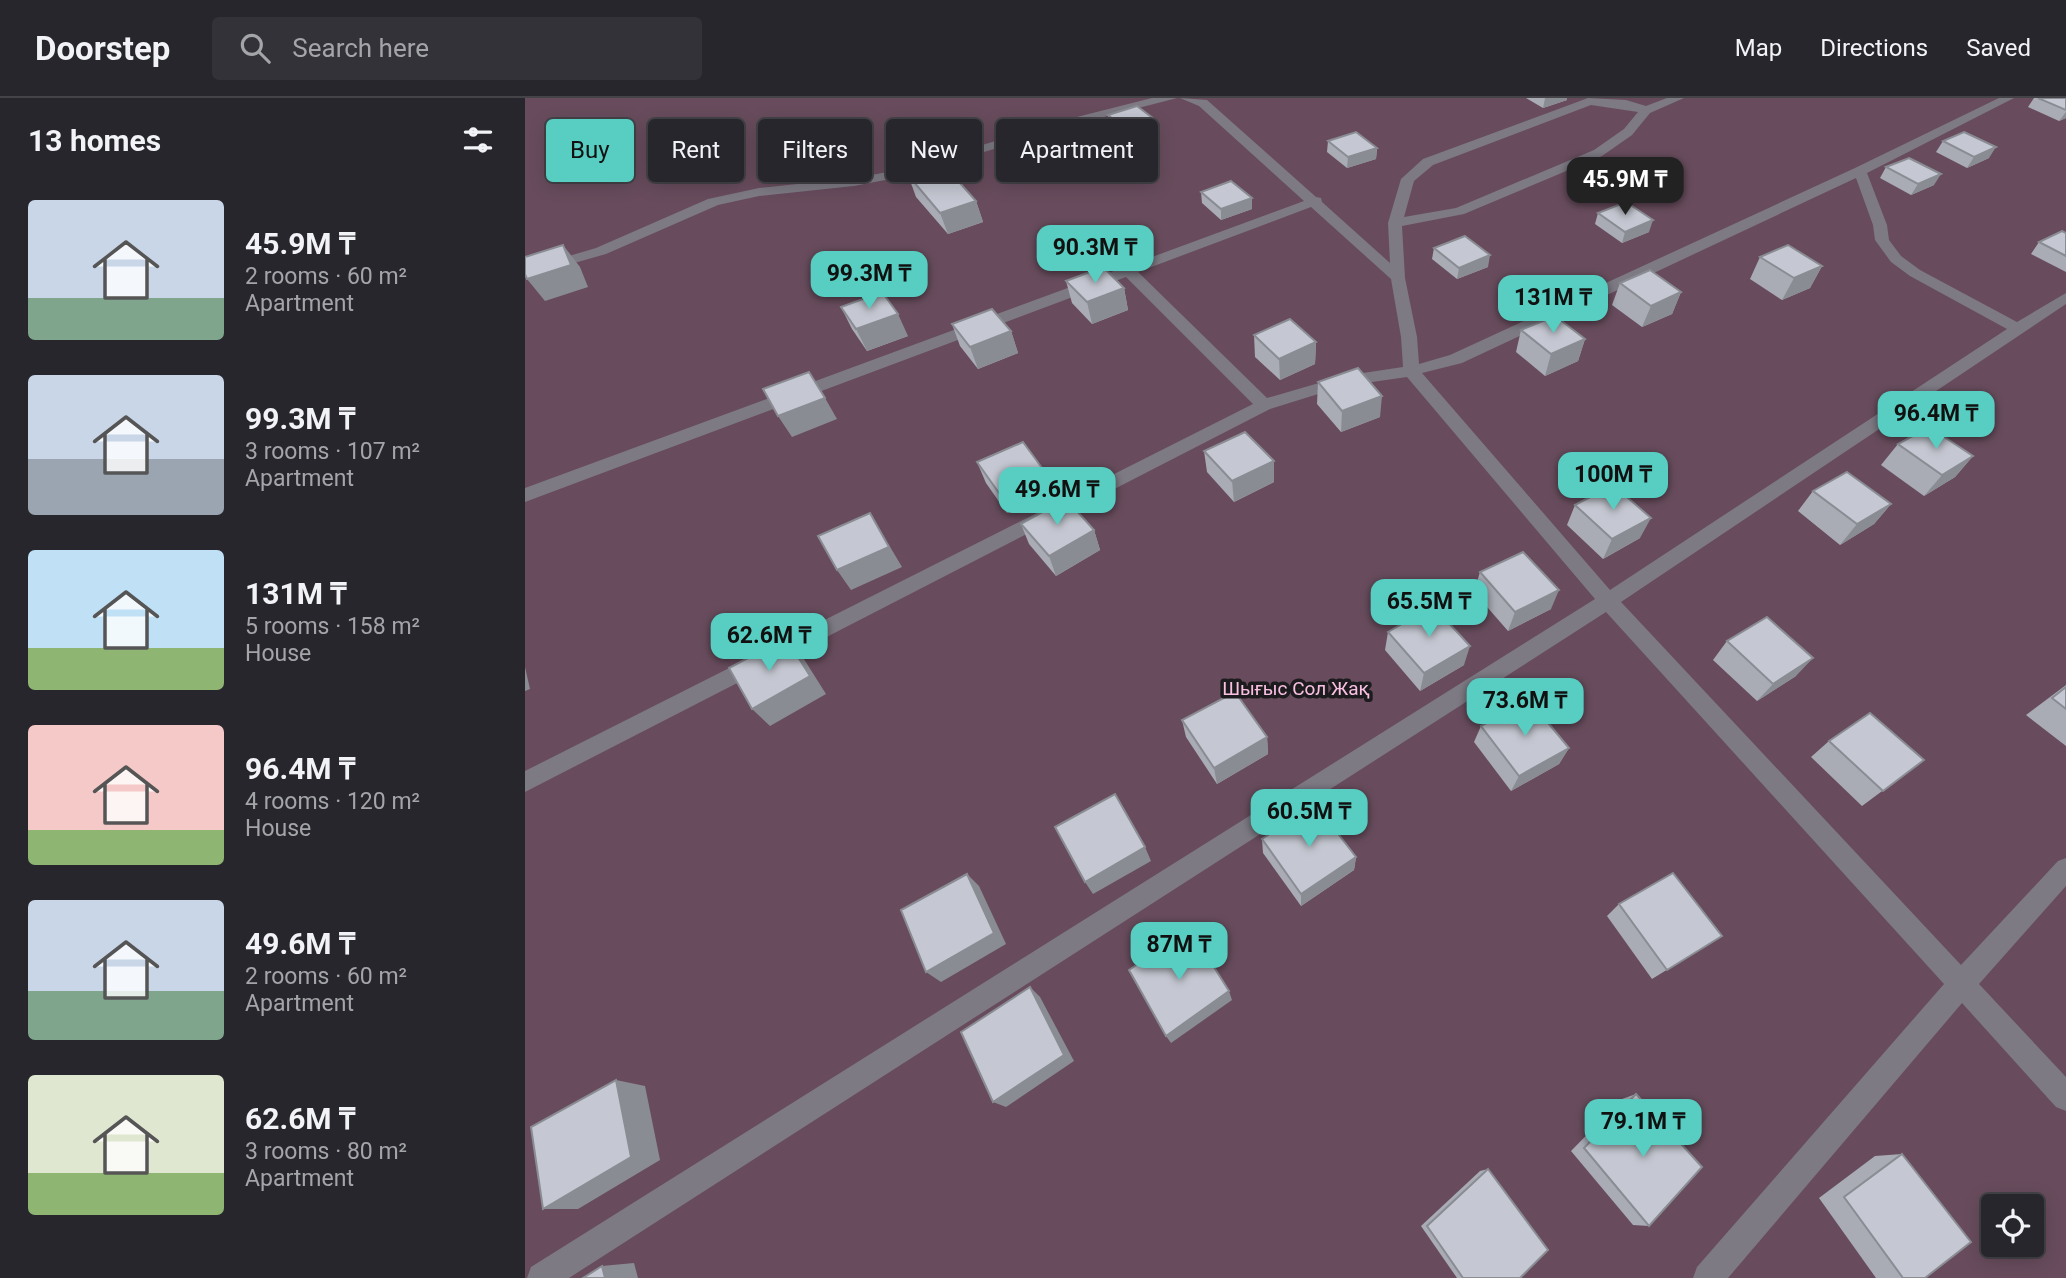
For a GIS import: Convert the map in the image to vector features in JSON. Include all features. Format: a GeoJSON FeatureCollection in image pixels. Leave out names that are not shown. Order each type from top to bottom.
{"type":"FeatureCollection","features":[{"type":"Feature","properties":{"kind":"street"},"geometry":{"type":"LineString","coordinates":[[525,273],[602,250],[658,222],[712,202],[761,190],[841,184],[898,174],[1095,116],[1171,98]]}},
{"type":"Feature","properties":{"kind":"street"},"geometry":{"type":"LineString","coordinates":[[1186,98],[1203,103],[1316,201],[1398,278]]}},
{"type":"Feature","properties":{"kind":"street"},"geometry":{"type":"LineString","coordinates":[[1395,223],[1459,211],[1598,153],[1628,132],[1646,110],[1678,98]]}},
{"type":"Feature","properties":{"kind":"street"},"geometry":{"type":"LineString","coordinates":[[525,782],[1264,405],[1343,381],[1411,371],[1456,359],[1860,171],[2008,98]]}},
{"type":"Feature","properties":{"kind":"street"},"geometry":{"type":"LineString","coordinates":[[1646,110],[1626,104],[1590,101],[1428,162],[1408,179],[1395,223],[1398,278],[1409,337],[1411,371],[1608,601],[2066,1097]]}},
{"type":"Feature","properties":{"kind":"street"},"geometry":{"type":"LineString","coordinates":[[1860,171],[1880,225],[1882,240],[1896,259],[1915,273],[2018,329]]}},
{"type":"Feature","properties":{"kind":"street"},"geometry":{"type":"LineString","coordinates":[[525,495],[1316,201]]}},
{"type":"Feature","properties":{"kind":"street"},"geometry":{"type":"LineString","coordinates":[[1129,271],[1264,405]]}},
{"type":"Feature","properties":{"kind":"street"},"geometry":{"type":"LineString","coordinates":[[542,1278],[1608,601],[2066,297]]}},
{"type":"Feature","properties":{"kind":"street"},"geometry":{"type":"LineString","coordinates":[[1708,1278],[1961,984],[2066,869]]}},
{"type":"Feature","properties":{"kind":"green space","name":"Шығыс Сол Жақ"},"geometry":{"type":"Polygon","coordinates":[[[525,98],[2066,98],[2066,1278],[525,1278],[525,98]]]}},
{"type":"Feature","properties":{"kind":"building"},"geometry":{"type":"Polygon","coordinates":[[[2038,98],[2066,98],[2066,110],[2038,98]]]}},
{"type":"Feature","properties":{"kind":"building"},"geometry":{"type":"Polygon","coordinates":[[[1137,106],[1154,119],[1113,119],[1108,115],[1137,106]]]}},
{"type":"Feature","properties":{"kind":"building"},"geometry":{"type":"Polygon","coordinates":[[[1356,132],[1377,148],[1348,157],[1328,141],[1356,132]]]}},
{"type":"Feature","properties":{"kind":"building"},"geometry":{"type":"Polygon","coordinates":[[[1964,132],[1996,147],[1974,157],[1943,141],[1964,132]]]}},
{"type":"Feature","properties":{"kind":"building"},"geometry":{"type":"Polygon","coordinates":[[[1909,158],[1941,174],[1918,184],[1886,167],[1909,158]]]}},
{"type":"Feature","properties":{"kind":"building"},"geometry":{"type":"Polygon","coordinates":[[[1231,181],[1252,198],[1221,209],[1201,192],[1231,181]]]}},
{"type":"Feature","properties":{"kind":"building"},"geometry":{"type":"Polygon","coordinates":[[[914,182],[959,182],[976,201],[940,213],[914,182]]]}},
{"type":"Feature","properties":{"kind":"building"},"geometry":{"type":"Polygon","coordinates":[[[1626,202],[1653,220],[1625,232],[1598,213],[1626,202]]]}},
{"type":"Feature","properties":{"kind":"building"},"geometry":{"type":"Polygon","coordinates":[[[2062,231],[2066,233],[2066,256],[2039,242],[2062,231]]]}},
{"type":"Feature","properties":{"kind":"building"},"geometry":{"type":"Polygon","coordinates":[[[1465,236],[1490,255],[1459,268],[1434,248],[1465,236]]]}},
{"type":"Feature","properties":{"kind":"building"},"geometry":{"type":"Polygon","coordinates":[[[563,245],[571,265],[527,279],[525,257],[563,245]]]}},
{"type":"Feature","properties":{"kind":"building"},"geometry":{"type":"Polygon","coordinates":[[[1788,245],[1822,266],[1794,278],[1760,257],[1788,245]]]}},
{"type":"Feature","properties":{"kind":"building"},"geometry":{"type":"Polygon","coordinates":[[[1103,267],[1124,288],[1087,302],[1066,281],[1103,267]]]}},
{"type":"Feature","properties":{"kind":"building"},"geometry":{"type":"Polygon","coordinates":[[[1650,270],[1681,292],[1651,306],[1620,283],[1650,270]]]}},
{"type":"Feature","properties":{"kind":"building"},"geometry":{"type":"Polygon","coordinates":[[[882,292],[898,314],[856,329],[841,307],[882,292]]]}},
{"type":"Feature","properties":{"kind":"building"},"geometry":{"type":"Polygon","coordinates":[[[992,309],[1011,331],[970,347],[952,324],[992,309]]]}},
{"type":"Feature","properties":{"kind":"building"},"geometry":{"type":"Polygon","coordinates":[[[1555,316],[1585,339],[1551,354],[1521,330],[1555,316]]]}},
{"type":"Feature","properties":{"kind":"building"},"geometry":{"type":"Polygon","coordinates":[[[1290,319],[1316,342],[1279,359],[1254,335],[1290,319]]]}},
{"type":"Feature","properties":{"kind":"building"},"geometry":{"type":"Polygon","coordinates":[[[1358,368],[1382,396],[1342,411],[1318,382],[1358,368]]]}},
{"type":"Feature","properties":{"kind":"building"},"geometry":{"type":"Polygon","coordinates":[[[809,372],[825,398],[778,416],[763,389],[809,372]]]}},
{"type":"Feature","properties":{"kind":"building"},"geometry":{"type":"Polygon","coordinates":[[[1929,427],[1973,456],[1942,475],[1898,444],[1929,427]]]}},
{"type":"Feature","properties":{"kind":"building"},"geometry":{"type":"Polygon","coordinates":[[[1245,432],[1274,461],[1232,481],[1204,451],[1245,432]]]}},
{"type":"Feature","properties":{"kind":"building"},"geometry":{"type":"Polygon","coordinates":[[[1023,442],[1045,472],[999,493],[977,462],[1023,442]]]}},
{"type":"Feature","properties":{"kind":"building"},"geometry":{"type":"Polygon","coordinates":[[[1847,472],[1891,504],[1857,524],[1813,491],[1847,472]]]}},
{"type":"Feature","properties":{"kind":"building"},"geometry":{"type":"Polygon","coordinates":[[[1613,485],[1651,518],[1612,539],[1575,505],[1613,485]]]}},
{"type":"Feature","properties":{"kind":"building"},"geometry":{"type":"Polygon","coordinates":[[[1066,499],[1094,530],[1049,556],[1021,524],[1066,499]]]}},
{"type":"Feature","properties":{"kind":"building"},"geometry":{"type":"Polygon","coordinates":[[[870,513],[889,547],[837,570],[818,536],[870,513]]]}},
{"type":"Feature","properties":{"kind":"building"},"geometry":{"type":"Polygon","coordinates":[[[1523,552],[1559,590],[1515,612],[1480,572],[1523,552]]]}},
{"type":"Feature","properties":{"kind":"building"},"geometry":{"type":"Polygon","coordinates":[[[1433,606],[1470,646],[1424,673],[1388,632],[1433,606]]]}},
{"type":"Feature","properties":{"kind":"building"},"geometry":{"type":"Polygon","coordinates":[[[1767,617],[1813,658],[1773,684],[1727,641],[1767,617]]]}},
{"type":"Feature","properties":{"kind":"building"},"geometry":{"type":"Polygon","coordinates":[[[786,638],[810,676],[752,709],[729,668],[786,638]]]}},
{"type":"Feature","properties":{"kind":"building"},"geometry":{"type":"Polygon","coordinates":[[[2066,687],[2066,709],[2052,698],[2066,687]]]}},
{"type":"Feature","properties":{"kind":"building"},"geometry":{"type":"Polygon","coordinates":[[[1235,692],[1267,737],[1214,768],[1182,720],[1235,692]]]}},
{"type":"Feature","properties":{"kind":"building"},"geometry":{"type":"Polygon","coordinates":[[[1529,700],[1569,748],[1519,776],[1481,726],[1529,700]]]}},
{"type":"Feature","properties":{"kind":"building"},"geometry":{"type":"Polygon","coordinates":[[[1870,713],[1924,760],[1883,791],[1829,741],[1870,713]]]}},
{"type":"Feature","properties":{"kind":"building"},"geometry":{"type":"Polygon","coordinates":[[[1115,794],[1145,847],[1085,882],[1055,827],[1115,794]]]}},
{"type":"Feature","properties":{"kind":"building"},"geometry":{"type":"Polygon","coordinates":[[[1315,804],[1356,857],[1301,894],[1262,839],[1315,804]]]}},
{"type":"Feature","properties":{"kind":"building"},"geometry":{"type":"Polygon","coordinates":[[[1673,873],[1722,936],[1667,970],[1619,904],[1673,873]]]}},
{"type":"Feature","properties":{"kind":"building"},"geometry":{"type":"Polygon","coordinates":[[[967,874],[994,933],[926,972],[901,910],[967,874]]]}},
{"type":"Feature","properties":{"kind":"building"},"geometry":{"type":"Polygon","coordinates":[[[1190,929],[1229,991],[1166,1036],[1129,970],[1190,929]]]}},
{"type":"Feature","properties":{"kind":"building"},"geometry":{"type":"Polygon","coordinates":[[[1030,987],[1064,1055],[993,1102],[961,1032],[1030,987]]]}},
{"type":"Feature","properties":{"kind":"building"},"geometry":{"type":"Polygon","coordinates":[[[616,1080],[631,1157],[543,1209],[531,1127],[616,1080]]]}},
{"type":"Feature","properties":{"kind":"building"},"geometry":{"type":"Polygon","coordinates":[[[1636,1094],[1702,1167],[1649,1226],[1584,1148],[1636,1094]]]}},
{"type":"Feature","properties":{"kind":"building"},"geometry":{"type":"Polygon","coordinates":[[[1902,1154],[1971,1242],[1925,1278],[1903,1278],[1844,1197],[1902,1154]]]}},
{"type":"Feature","properties":{"kind":"building"},"geometry":{"type":"Polygon","coordinates":[[[1488,1169],[1548,1250],[1520,1278],[1463,1278],[1427,1226],[1488,1169]]]}},
{"type":"Feature","properties":{"kind":"building"},"geometry":{"type":"Polygon","coordinates":[[[602,1266],[605,1278],[583,1278],[602,1266]]]}}]}
